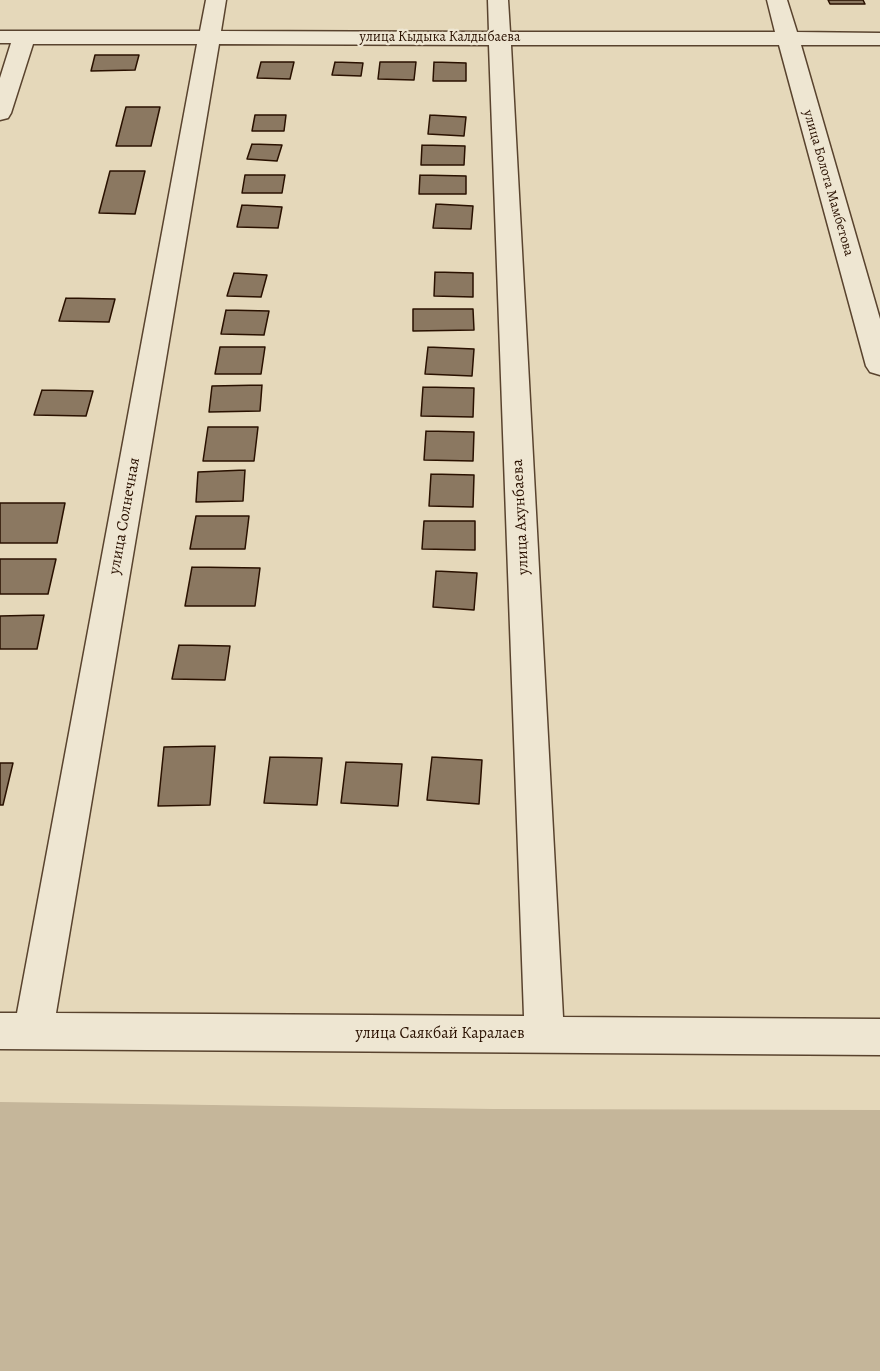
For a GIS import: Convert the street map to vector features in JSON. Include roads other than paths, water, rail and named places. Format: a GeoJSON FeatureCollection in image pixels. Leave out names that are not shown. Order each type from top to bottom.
{"type":"FeatureCollection","features":[{"type":"Feature","properties":{"kind":"street","name":"улица Солнечная"},"geometry":{"type":"LineString","coordinates":[[17,1031],[216,0]]}},
{"type":"Feature","properties":{"kind":"street","name":"улица Ахунбаева"},"geometry":{"type":"LineString","coordinates":[[498,0],[544,1035]]}},
{"type":"Feature","properties":{"kind":"street","name":"улица Болота Мамбетова"},"geometry":{"type":"LineString","coordinates":[[777,0],[880,366]]}},
{"type":"Feature","properties":{"kind":"street","name":"улица Кыдыка Калдыбаева"},"geometry":{"type":"LineString","coordinates":[[0,37],[880,39]]}},
{"type":"Feature","properties":{"kind":"street"},"geometry":{"type":"LineString","coordinates":[[0,113],[24,37]]}},
{"type":"Feature","properties":{"kind":"street","name":"улица Саякбай Каралаев"},"geometry":{"type":"LineString","coordinates":[[17,1031],[880,1037]]}}]}
